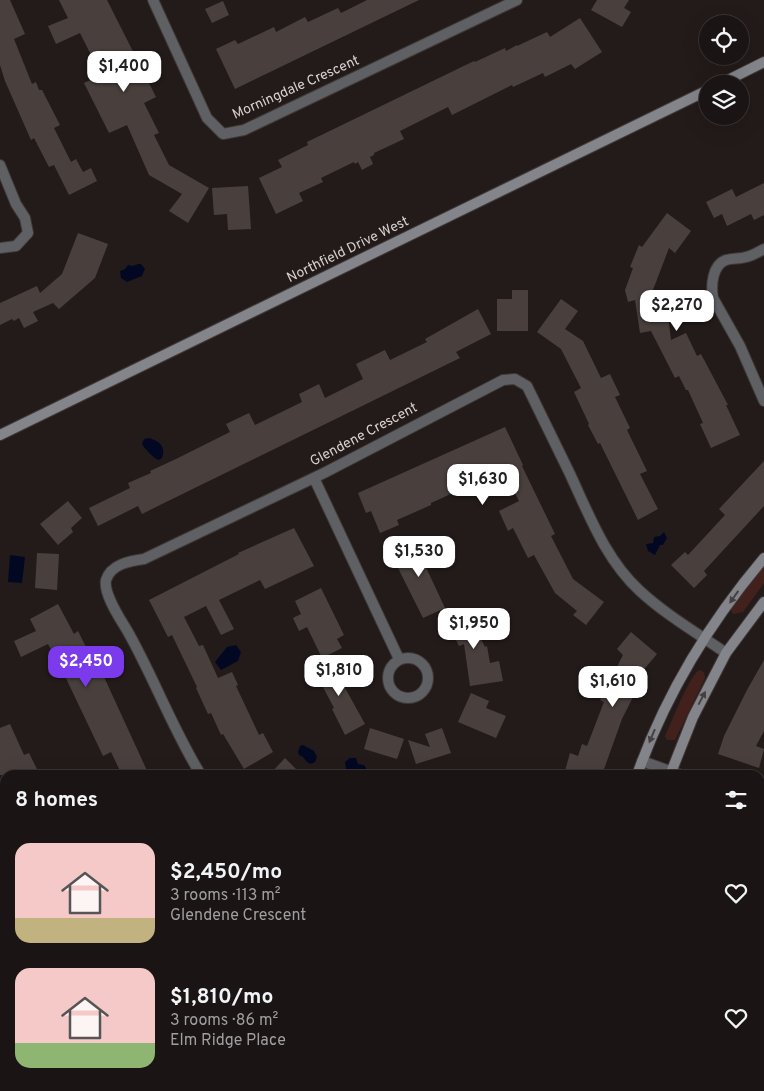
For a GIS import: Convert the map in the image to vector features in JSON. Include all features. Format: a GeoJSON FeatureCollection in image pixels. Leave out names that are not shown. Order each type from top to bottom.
{"type":"FeatureCollection","features":[{"type":"Feature","properties":{"kind":"main road"},"geometry":{"type":"LineString","coordinates":[[738,75],[764,62]]}},
{"type":"Feature","properties":{"kind":"main road","name":"Northfield Drive West"},"geometry":{"type":"LineString","coordinates":[[0,435],[699,94]]}},
{"type":"Feature","properties":{"kind":"main road"},"geometry":{"type":"LineString","coordinates":[[639,770],[677,683],[705,638],[748,576],[764,558]]}},
{"type":"Feature","properties":{"kind":"main road"},"geometry":{"type":"LineString","coordinates":[[675,770],[693,717],[726,653],[764,602]]}},
{"type":"Feature","properties":{"kind":"street","name":"Morningdale Crescent"},"geometry":{"type":"LineString","coordinates":[[153,0],[207,118],[223,134],[244,130],[518,0]]}},
{"type":"Feature","properties":{"kind":"street"},"geometry":{"type":"LineString","coordinates":[[0,165],[16,204],[25,218],[28,233],[16,246],[0,248]]}},
{"type":"Feature","properties":{"kind":"street"},"geometry":{"type":"LineString","coordinates":[[764,249],[746,258],[725,260],[719,265],[713,276],[712,292],[713,298],[740,346],[764,401]]}},
{"type":"Feature","properties":{"kind":"street","name":"Glendene Crescent"},"geometry":{"type":"LineString","coordinates":[[198,770],[113,605],[106,588],[106,581],[119,565],[144,559],[314,478],[503,380],[515,379],[527,386],[610,555],[625,575],[640,591],[726,653]]}},
{"type":"Feature","properties":{"kind":"street"},"geometry":{"type":"LineString","coordinates":[[314,478],[399,659]]}},
{"type":"Feature","properties":{"kind":"street"},"geometry":{"type":"LineString","coordinates":[[414,658],[421,661],[426,667],[429,680],[426,687],[416,696],[401,697],[391,688],[388,676],[389,669],[399,659],[414,658]]}},
{"type":"Feature","properties":{"kind":"street"},"geometry":{"type":"LineString","coordinates":[[642,761],[664,770]]}},
{"type":"Feature","properties":{"kind":"shaded area"},"geometry":{"type":"Polygon","coordinates":[[[764,565],[764,583],[743,612],[733,614],[732,606],[764,565]]]}},
{"type":"Feature","properties":{"kind":"shaded area"},"geometry":{"type":"Polygon","coordinates":[[[699,670],[704,672],[705,678],[675,740],[667,740],[665,736],[680,701],[694,675],[699,670]]]}},
{"type":"Feature","properties":{"kind":"water"},"geometry":{"type":"Polygon","coordinates":[[[141,264],[145,269],[142,276],[127,282],[121,278],[120,271],[128,265],[141,264]]]}},
{"type":"Feature","properties":{"kind":"water"},"geometry":{"type":"Polygon","coordinates":[[[149,438],[159,443],[163,448],[162,458],[159,460],[152,456],[142,444],[144,439],[149,438]]]}},
{"type":"Feature","properties":{"kind":"water"},"geometry":{"type":"Polygon","coordinates":[[[664,532],[667,538],[663,545],[660,545],[655,555],[648,551],[646,544],[653,543],[654,537],[660,536],[664,532]]]}},
{"type":"Feature","properties":{"kind":"water"},"geometry":{"type":"Polygon","coordinates":[[[10,555],[25,557],[22,583],[8,582],[10,555]]]}},
{"type":"Feature","properties":{"kind":"water"},"geometry":{"type":"Polygon","coordinates":[[[236,645],[241,652],[238,661],[221,670],[215,662],[227,647],[236,645]]]}},
{"type":"Feature","properties":{"kind":"water"},"geometry":{"type":"Polygon","coordinates":[[[303,745],[314,751],[317,757],[315,762],[311,764],[299,755],[300,746],[303,745]]]}},
{"type":"Feature","properties":{"kind":"water"},"geometry":{"type":"Polygon","coordinates":[[[350,758],[356,758],[358,764],[364,765],[366,770],[346,769],[345,762],[350,758]]]}},
{"type":"Feature","properties":{"kind":"building"},"geometry":{"type":"Polygon","coordinates":[[[0,0],[10,0],[25,34],[14,39],[32,84],[36,82],[39,90],[42,90],[60,125],[54,128],[71,162],[76,159],[83,172],[91,168],[97,181],[69,195],[54,165],[49,167],[34,138],[31,140],[5,81],[0,65],[0,0]]]}},
{"type":"Feature","properties":{"kind":"building"},"geometry":{"type":"Polygon","coordinates":[[[59,0],[107,0],[156,97],[144,103],[159,133],[154,135],[169,165],[209,188],[188,223],[169,211],[182,194],[149,175],[127,125],[109,133],[84,83],[101,75],[80,33],[56,44],[48,26],[68,18],[59,0]]]}},
{"type":"Feature","properties":{"kind":"building"},"geometry":{"type":"Polygon","coordinates":[[[367,0],[419,0],[235,89],[216,49],[235,40],[238,44],[274,27],[276,32],[305,17],[308,22],[338,8],[341,13],[367,0]]]}},
{"type":"Feature","properties":{"kind":"building"},"geometry":{"type":"Polygon","coordinates":[[[597,0],[629,0],[624,8],[631,12],[622,27],[591,10],[597,0]]]}},
{"type":"Feature","properties":{"kind":"building"},"geometry":{"type":"Polygon","coordinates":[[[223,1],[229,15],[212,23],[205,9],[223,1]]]}},
{"type":"Feature","properties":{"kind":"building"},"geometry":{"type":"Polygon","coordinates":[[[580,18],[602,52],[575,69],[571,64],[545,77],[543,73],[513,87],[512,85],[452,115],[448,107],[400,131],[404,139],[374,153],[370,157],[373,164],[362,170],[358,162],[355,164],[354,162],[321,178],[323,182],[299,193],[303,201],[276,214],[259,178],[282,167],[278,160],[308,145],[307,142],[474,61],[505,48],[506,51],[547,32],[550,37],[580,18]]]}},
{"type":"Feature","properties":{"kind":"building"},"geometry":{"type":"Polygon","coordinates":[[[764,183],[764,215],[754,220],[751,214],[727,226],[722,214],[714,218],[706,202],[732,189],[736,197],[764,183]]]}},
{"type":"Feature","properties":{"kind":"building"},"geometry":{"type":"Polygon","coordinates":[[[248,186],[251,229],[228,230],[227,214],[214,215],[212,188],[248,186]]]}},
{"type":"Feature","properties":{"kind":"building"},"geometry":{"type":"Polygon","coordinates":[[[667,213],[691,231],[675,253],[669,248],[648,303],[666,300],[671,340],[686,333],[697,356],[701,354],[728,405],[726,405],[740,435],[711,448],[700,424],[703,423],[688,390],[686,390],[679,376],[675,378],[651,331],[640,333],[635,300],[628,302],[625,290],[633,268],[630,267],[639,245],[642,247],[667,213]]]}},
{"type":"Feature","properties":{"kind":"building"},"geometry":{"type":"Polygon","coordinates":[[[78,233],[108,244],[95,278],[59,309],[53,303],[33,312],[38,321],[24,328],[19,318],[0,325],[0,303],[37,286],[40,293],[62,274],[78,233]]]}},
{"type":"Feature","properties":{"kind":"building"},"geometry":{"type":"Polygon","coordinates":[[[512,290],[528,290],[528,331],[497,331],[497,299],[512,299],[512,290]]]}},
{"type":"Feature","properties":{"kind":"building"},"geometry":{"type":"Polygon","coordinates":[[[561,299],[578,311],[565,329],[583,341],[601,378],[610,374],[620,395],[615,397],[630,428],[627,430],[647,471],[640,474],[658,509],[638,520],[600,443],[598,444],[588,425],[574,392],[581,388],[561,349],[537,332],[561,299]]]}},
{"type":"Feature","properties":{"kind":"building"},"geometry":{"type":"Polygon","coordinates":[[[478,309],[491,334],[456,352],[460,358],[142,514],[138,506],[98,526],[89,508],[130,488],[128,483],[151,473],[150,471],[230,432],[226,424],[249,413],[255,425],[302,402],[299,394],[319,384],[325,398],[363,379],[356,364],[385,350],[390,360],[427,342],[425,339],[478,309]]]}},
{"type":"Feature","properties":{"kind":"building"},"geometry":{"type":"Polygon","coordinates":[[[505,427],[555,534],[551,536],[573,579],[604,602],[586,625],[573,615],[577,611],[555,593],[534,555],[528,558],[513,528],[508,531],[499,511],[519,501],[505,473],[503,474],[501,471],[431,503],[431,505],[397,520],[399,525],[380,533],[371,511],[366,513],[358,493],[505,427]]]}},
{"type":"Feature","properties":{"kind":"building"},"geometry":{"type":"Polygon","coordinates":[[[764,461],[764,506],[704,571],[707,575],[694,588],[671,565],[685,552],[688,555],[725,515],[719,509],[764,461]]]}},
{"type":"Feature","properties":{"kind":"building"},"geometry":{"type":"Polygon","coordinates":[[[68,501],[82,518],[71,528],[73,532],[58,545],[40,524],[68,501]]]}},
{"type":"Feature","properties":{"kind":"building"},"geometry":{"type":"Polygon","coordinates":[[[294,528],[314,566],[265,589],[260,580],[219,600],[234,629],[221,635],[206,606],[184,617],[199,646],[203,645],[218,678],[232,672],[238,685],[236,686],[259,735],[263,733],[273,752],[244,769],[223,734],[221,735],[211,713],[208,714],[172,635],[168,637],[149,600],[238,553],[294,528]]]}},
{"type":"Feature","properties":{"kind":"building"},"geometry":{"type":"Polygon","coordinates":[[[424,540],[432,556],[423,561],[445,608],[423,618],[392,556],[424,540]]]}},
{"type":"Feature","properties":{"kind":"building"},"geometry":{"type":"Polygon","coordinates":[[[37,553],[59,554],[57,590],[35,588],[37,553]]]}},
{"type":"Feature","properties":{"kind":"building"},"geometry":{"type":"Polygon","coordinates":[[[321,588],[344,635],[337,639],[342,648],[322,658],[307,627],[299,631],[293,618],[301,614],[295,601],[321,588]]]}},
{"type":"Feature","properties":{"kind":"building"},"geometry":{"type":"Polygon","coordinates":[[[58,604],[74,634],[78,631],[96,667],[99,666],[147,770],[120,770],[111,752],[103,756],[48,644],[21,657],[14,641],[36,631],[30,619],[58,604]]]}},
{"type":"Feature","properties":{"kind":"building"},"geometry":{"type":"Polygon","coordinates":[[[465,608],[485,647],[487,646],[490,663],[499,661],[503,681],[470,686],[464,644],[459,646],[445,618],[465,608]]]}},
{"type":"Feature","properties":{"kind":"building"},"geometry":{"type":"Polygon","coordinates":[[[631,632],[657,654],[635,680],[640,683],[622,719],[604,770],[565,770],[570,753],[578,756],[582,744],[587,746],[604,702],[600,700],[623,655],[617,649],[631,632]]]}},
{"type":"Feature","properties":{"kind":"building"},"geometry":{"type":"Polygon","coordinates":[[[333,659],[347,684],[344,686],[365,724],[345,735],[332,709],[334,708],[314,670],[333,659]]]}},
{"type":"Feature","properties":{"kind":"building"},"geometry":{"type":"Polygon","coordinates":[[[764,660],[764,731],[756,746],[764,749],[759,768],[718,754],[724,736],[764,660]]]}},
{"type":"Feature","properties":{"kind":"building"},"geometry":{"type":"Polygon","coordinates":[[[471,693],[489,701],[486,708],[506,716],[496,738],[458,722],[471,693]]]}},
{"type":"Feature","properties":{"kind":"building"},"geometry":{"type":"Polygon","coordinates":[[[10,724],[24,755],[29,753],[38,770],[0,770],[0,728],[10,724]]]}},
{"type":"Feature","properties":{"kind":"building"},"geometry":{"type":"Polygon","coordinates":[[[370,728],[404,739],[397,759],[364,749],[370,728]]]}},
{"type":"Feature","properties":{"kind":"building"},"geometry":{"type":"Polygon","coordinates":[[[442,728],[451,753],[416,764],[408,740],[430,747],[425,734],[442,728]]]}},
{"type":"Feature","properties":{"kind":"building"},"geometry":{"type":"Polygon","coordinates":[[[285,758],[297,770],[274,770],[285,758]]]}}]}
